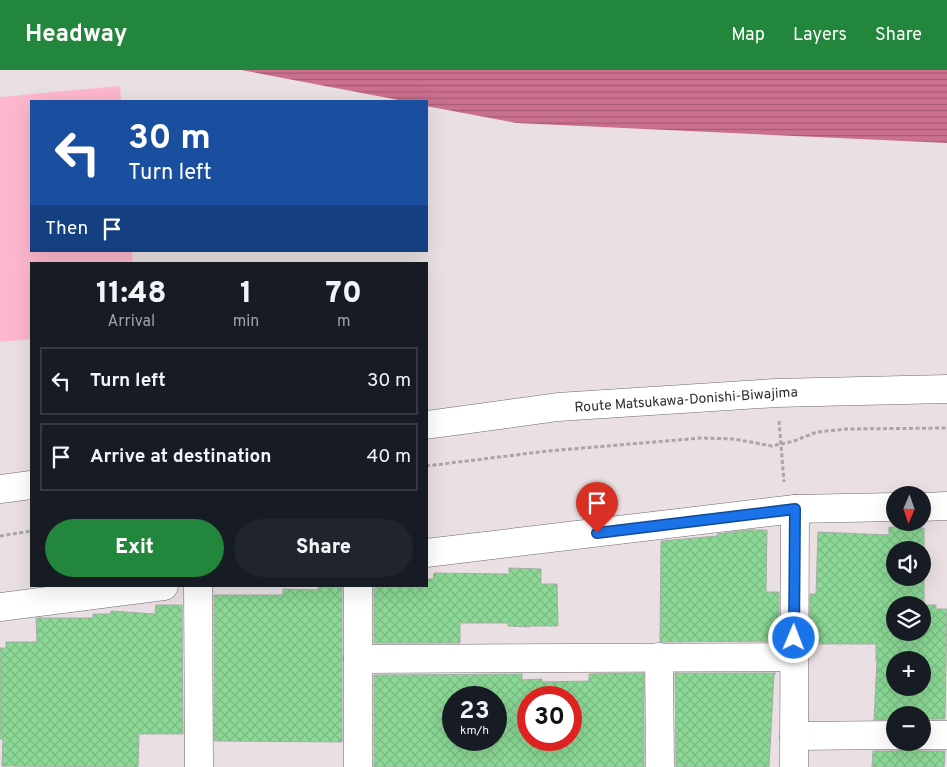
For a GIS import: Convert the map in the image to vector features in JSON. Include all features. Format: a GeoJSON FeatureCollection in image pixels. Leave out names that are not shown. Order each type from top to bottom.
{"type":"FeatureCollection","features":[{"type":"Feature","properties":{"kind":"street","name":"Route Matsukawa-Donishi-Biwajima"},"geometry":{"type":"LineString","coordinates":[[428,425],[558,407],[776,393],[947,389]]}},
{"type":"Feature","properties":{"kind":"street"},"geometry":{"type":"LineString","coordinates":[[0,489],[30,485]]}},
{"type":"Feature","properties":{"kind":"street"},"geometry":{"type":"LineString","coordinates":[[931,507],[947,506]]}},
{"type":"Feature","properties":{"kind":"street"},"geometry":{"type":"LineString","coordinates":[[428,553],[791,509],[886,507]]}},
{"type":"Feature","properties":{"kind":"street"},"geometry":{"type":"LineString","coordinates":[[791,509],[794,767]]}},
{"type":"Feature","properties":{"kind":"street"},"geometry":{"type":"LineString","coordinates":[[0,607],[156,587]]}},
{"type":"Feature","properties":{"kind":"street"},"geometry":{"type":"LineString","coordinates":[[198,587],[200,767]]}},
{"type":"Feature","properties":{"kind":"street"},"geometry":{"type":"LineString","coordinates":[[358,587],[358,767]]}},
{"type":"Feature","properties":{"kind":"street"},"geometry":{"type":"LineString","coordinates":[[659,657],[660,767]]}},
{"type":"Feature","properties":{"kind":"street"},"geometry":{"type":"LineString","coordinates":[[358,659],[794,657]]}},
{"type":"Feature","properties":{"kind":"street"},"geometry":{"type":"LineString","coordinates":[[794,736],[886,735]]}},
{"type":"Feature","properties":{"kind":"street"},"geometry":{"type":"LineString","coordinates":[[931,735],[947,735]]}},
{"type":"Feature","properties":{"kind":"path"},"geometry":{"type":"LineString","coordinates":[[776,393],[781,445],[791,509]]}},
{"type":"Feature","properties":{"kind":"path"},"geometry":{"type":"LineString","coordinates":[[428,466],[548,451],[701,438],[734,439],[772,446],[781,445],[817,432],[847,429],[947,428]]}},
{"type":"Feature","properties":{"kind":"path"},"geometry":{"type":"LineString","coordinates":[[0,536],[30,531]]}},
{"type":"Feature","properties":{"kind":"shaded area"},"geometry":{"type":"Polygon","coordinates":[[[241,70],[947,70],[947,143],[516,123],[428,106],[428,100],[399,100],[241,70]]]}},
{"type":"Feature","properties":{"kind":"shaded area"},"geometry":{"type":"Polygon","coordinates":[[[120,86],[121,100],[30,100],[30,252],[132,252],[133,262],[30,262],[30,339],[0,342],[0,97],[120,86]]]}},
{"type":"Feature","properties":{"kind":"building"},"geometry":{"type":"Polygon","coordinates":[[[748,530],[767,530],[766,592],[779,592],[779,641],[660,642],[661,541],[717,536],[717,534],[748,530]]]}},
{"type":"Feature","properties":{"kind":"building"},"geometry":{"type":"Polygon","coordinates":[[[889,531],[924,531],[924,541],[886,541],[886,586],[924,586],[924,596],[886,596],[886,641],[931,641],[931,605],[936,605],[936,609],[947,609],[945,719],[931,719],[931,706],[886,706],[886,719],[874,720],[876,644],[810,644],[810,594],[816,594],[818,532],[889,535],[889,531]]]}},
{"type":"Feature","properties":{"kind":"building"},"geometry":{"type":"Polygon","coordinates":[[[509,568],[541,569],[541,584],[557,584],[558,626],[530,627],[508,626],[508,623],[460,623],[460,643],[374,643],[374,587],[428,587],[428,579],[433,579],[434,573],[509,574],[509,568]]]}},
{"type":"Feature","properties":{"kind":"building"},"geometry":{"type":"Polygon","coordinates":[[[318,587],[342,587],[342,742],[214,741],[214,595],[283,595],[283,589],[318,590],[318,587]]]}},
{"type":"Feature","properties":{"kind":"building"},"geometry":{"type":"Polygon","coordinates":[[[156,605],[182,605],[183,734],[139,734],[138,767],[2,766],[3,739],[0,739],[0,648],[6,648],[6,642],[37,642],[36,618],[93,618],[93,614],[110,614],[111,611],[155,614],[156,605]]]}},
{"type":"Feature","properties":{"kind":"building"},"geometry":{"type":"Polygon","coordinates":[[[644,673],[644,767],[374,767],[374,675],[522,674],[522,680],[542,679],[542,682],[589,681],[589,674],[644,673]]]}},
{"type":"Feature","properties":{"kind":"building"},"geometry":{"type":"Polygon","coordinates":[[[675,673],[776,673],[774,675],[769,767],[676,767],[675,673]]]}},
{"type":"Feature","properties":{"kind":"building"},"geometry":{"type":"Polygon","coordinates":[[[873,751],[945,751],[944,767],[872,767],[873,751]]]}},
{"type":"Feature","properties":{"kind":"route"},"geometry":{"type":"LineString","coordinates":[[597,533],[795,509],[794,638]]}}]}
